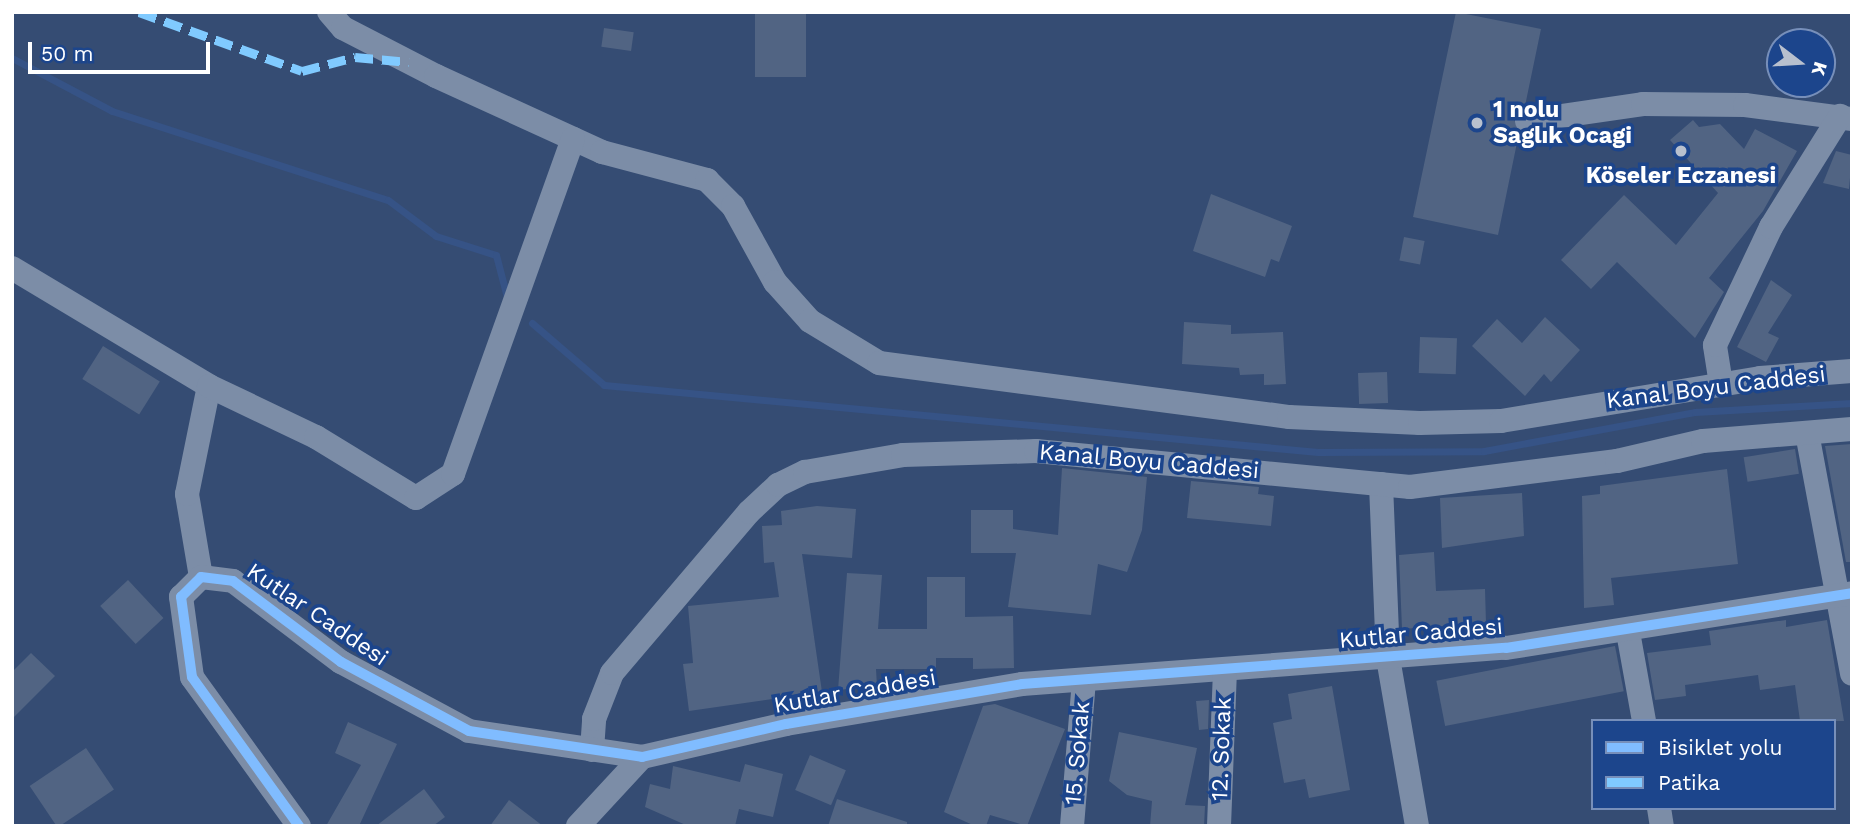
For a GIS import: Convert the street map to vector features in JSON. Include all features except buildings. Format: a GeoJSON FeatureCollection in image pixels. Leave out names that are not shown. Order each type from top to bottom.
{"type":"FeatureCollection","features":[{"type":"Feature","properties":{"kind":"street","name":"Kanal Boyu Caddesi"},"geometry":{"type":"LineString","coordinates":[[328,12],[343,28],[427,71],[573,139],[707,180],[733,206],[775,282],[810,321],[879,363],[1289,417],[1501,421],[1721,384],[1852,371]]}},
{"type":"Feature","properties":{"kind":"street"},"geometry":{"type":"LineString","coordinates":[[1527,121],[1643,104],[1846,117]]}},
{"type":"Feature","properties":{"kind":"street"},"geometry":{"type":"LineString","coordinates":[[1721,384],[1715,345],[1771,227],[1846,117]]}},
{"type":"Feature","properties":{"kind":"street"},"geometry":{"type":"LineString","coordinates":[[12,268],[209,386],[316,437],[416,498],[453,474],[573,139]]}},
{"type":"Feature","properties":{"kind":"street"},"geometry":{"type":"LineString","coordinates":[[209,386],[187,494],[201,578],[181,597],[192,677],[299,826]]}},
{"type":"Feature","properties":{"kind":"street","name":"Kanal Boyu Caddesi"},"geometry":{"type":"LineString","coordinates":[[609,792],[603,751],[594,719],[611,673],[750,512],[778,485],[804,472],[903,455],[1036,451],[1185,460],[1381,484],[1525,475],[1703,441],[1852,429]]}},
{"type":"Feature","properties":{"kind":"street"},"geometry":{"type":"LineString","coordinates":[[1807,432],[1844,594],[1852,674]]}},
{"type":"Feature","properties":{"kind":"street"},"geometry":{"type":"LineString","coordinates":[[1381,484],[1388,658],[1417,826]]}},
{"type":"Feature","properties":{"kind":"street","name":"Kutlar Caddesi"},"geometry":{"type":"LineString","coordinates":[[201,578],[233,581],[341,662],[469,731],[642,757],[813,720],[1022,684],[1225,672],[1388,658],[1629,632],[1844,594]]}},
{"type":"Feature","properties":{"kind":"street"},"geometry":{"type":"LineString","coordinates":[[1629,632],[1644,719]]}},
{"type":"Feature","properties":{"kind":"street","name":"12. Sokak"},"geometry":{"type":"LineString","coordinates":[[1219,826],[1225,672]]}},
{"type":"Feature","properties":{"kind":"street","name":"15. Sokak"},"geometry":{"type":"LineString","coordinates":[[1072,826],[1084,681]]}},
{"type":"Feature","properties":{"kind":"street"},"geometry":{"type":"LineString","coordinates":[[578,826],[642,757]]}},
{"type":"Feature","properties":{"kind":"waterway"},"geometry":{"type":"LineString","coordinates":[[12,58],[112,111],[388,200],[436,236],[496,255],[508,301]]}},
{"type":"Feature","properties":{"kind":"waterway"},"geometry":{"type":"LineString","coordinates":[[532,323],[604,385],[1318,452],[1484,451],[1695,412],[1852,403]]}},
{"type":"Feature","properties":{"kind":"marked path"},"geometry":{"type":"LineString","coordinates":[[139,12],[302,71],[355,57],[409,62]]}},
{"type":"Feature","properties":{"kind":"cycle path"},"geometry":{"type":"LineString","coordinates":[[299,826],[192,677],[181,597],[201,577],[233,581],[341,662],[469,731],[642,757],[786,724],[1022,684],[1506,648],[1852,593]]}},
{"type":"Feature","properties":{"kind":"place","name":"1 nolu Saglık Ocagi"},"geometry":{"type":"Point","coordinates":[1477,123]}},
{"type":"Feature","properties":{"kind":"place","name":"Köseler Eczanesi"},"geometry":{"type":"Point","coordinates":[1681,151]}}]}
